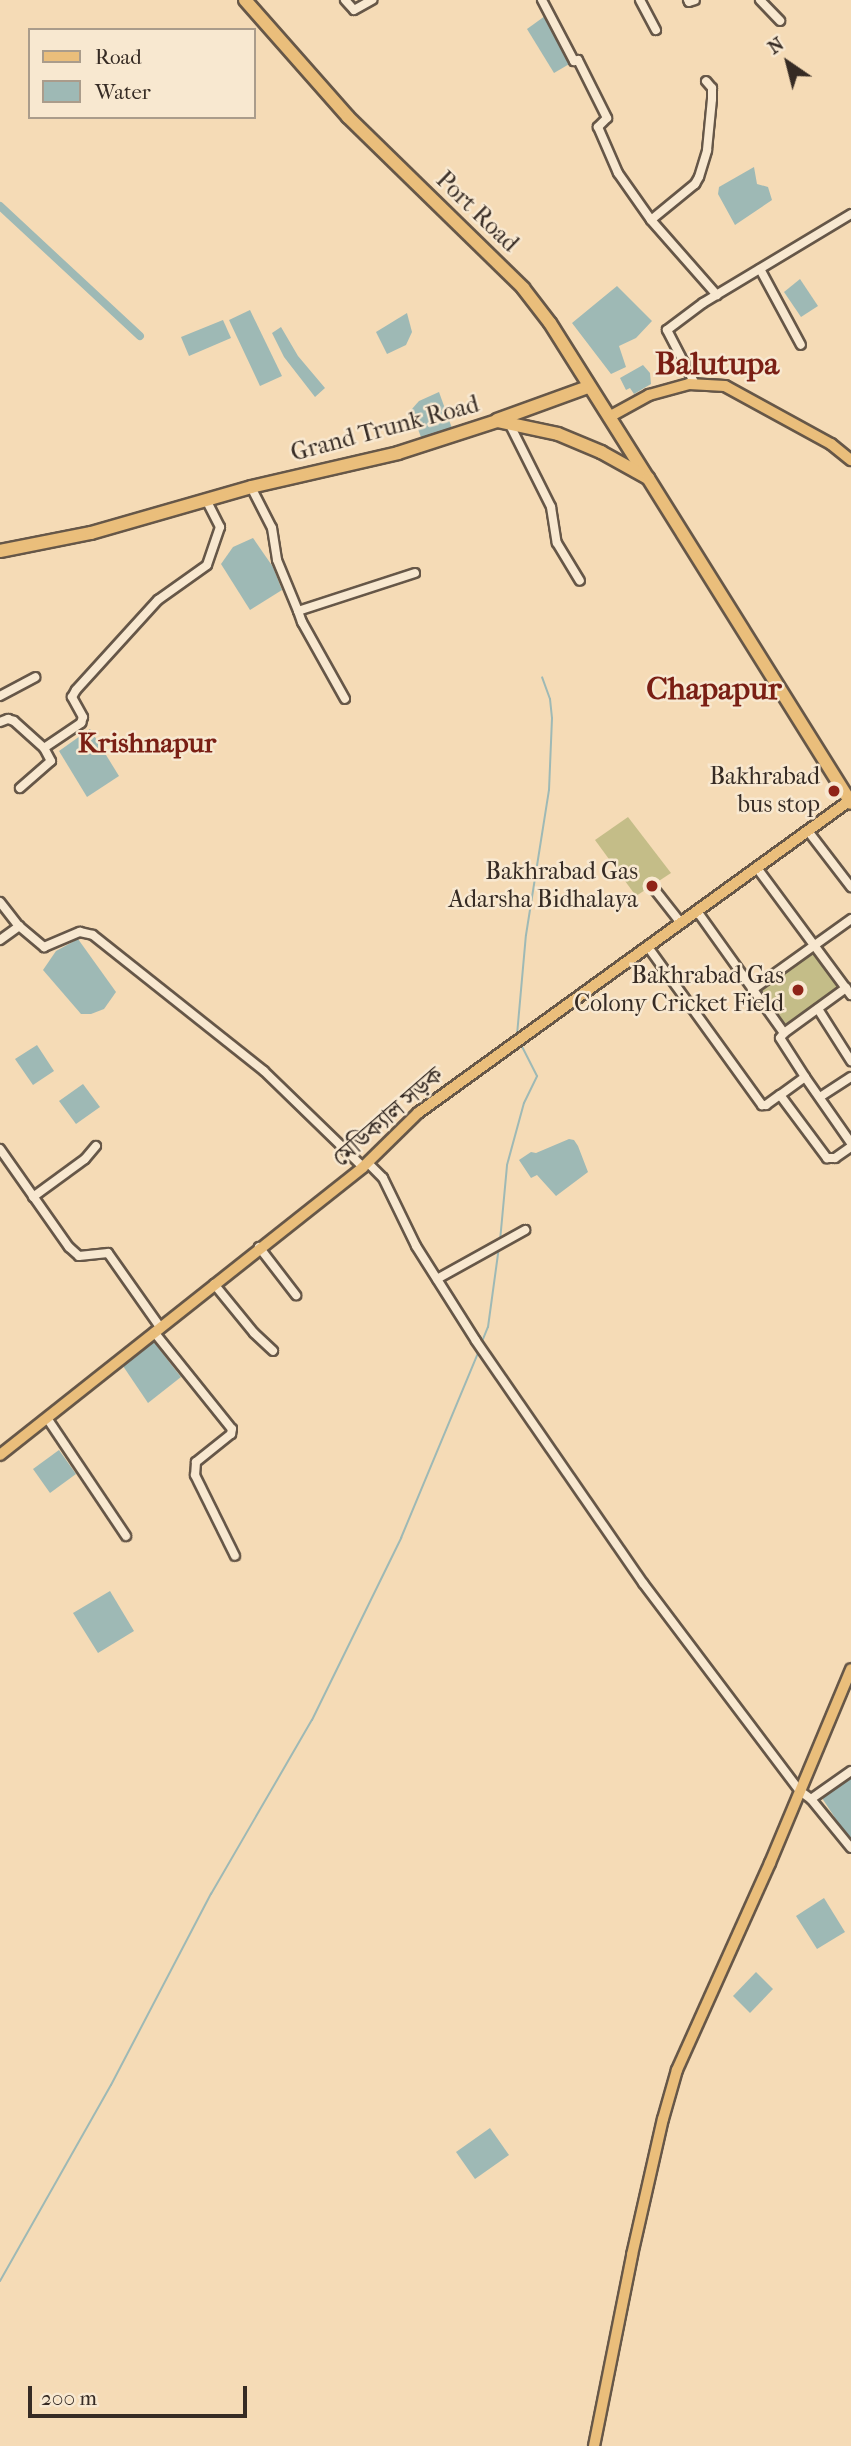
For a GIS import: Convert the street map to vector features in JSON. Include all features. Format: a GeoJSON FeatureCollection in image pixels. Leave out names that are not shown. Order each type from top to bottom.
{"type":"FeatureCollection","features":[{"type":"Feature","properties":{"kind":"highway","name":"Port Road"},"geometry":{"type":"LineString","coordinates":[[245,0],[348,117],[523,288],[550,323],[648,478]]}},
{"type":"Feature","properties":{"kind":"highway"},"geometry":{"type":"LineString","coordinates":[[503,422],[588,387]]}},
{"type":"Feature","properties":{"kind":"highway","name":"Grand Trunk Road"},"geometry":{"type":"LineString","coordinates":[[0,551],[91,533],[251,487],[398,453],[503,422],[573,440],[648,478]]}},
{"type":"Feature","properties":{"kind":"highway"},"geometry":{"type":"LineString","coordinates":[[648,478],[850,802]]}},
{"type":"Feature","properties":{"kind":"main road"},"geometry":{"type":"LineString","coordinates":[[609,417],[649,395],[695,384],[725,386],[831,444],[851,460]]}},
{"type":"Feature","properties":{"kind":"main road","name":"মেডিক্যাল সড়ক"},"geometry":{"type":"LineString","coordinates":[[0,1455],[259,1247],[366,1165],[418,1113],[850,802]]}},
{"type":"Feature","properties":{"kind":"main road"},"geometry":{"type":"LineString","coordinates":[[594,2446],[632,2255],[677,2070],[851,1669]]}},
{"type":"Feature","properties":{"kind":"street"},"geometry":{"type":"LineString","coordinates":[[345,0],[354,10],[372,0]]}},
{"type":"Feature","properties":{"kind":"street"},"geometry":{"type":"LineString","coordinates":[[542,0],[574,61],[578,60],[607,118],[598,128],[618,173],[652,220],[717,295]]}},
{"type":"Feature","properties":{"kind":"street"},"geometry":{"type":"LineString","coordinates":[[640,0],[656,30]]}},
{"type":"Feature","properties":{"kind":"street"},"geometry":{"type":"LineString","coordinates":[[688,0],[695,0]]}},
{"type":"Feature","properties":{"kind":"street"},"geometry":{"type":"LineString","coordinates":[[760,0],[780,20]]}},
{"type":"Feature","properties":{"kind":"street"},"geometry":{"type":"LineString","coordinates":[[652,220],[695,184],[699,177],[706,150],[712,99],[712,88],[706,81]]}},
{"type":"Feature","properties":{"kind":"street"},"geometry":{"type":"LineString","coordinates":[[695,384],[667,330],[717,295],[851,214]]}},
{"type":"Feature","properties":{"kind":"street"},"geometry":{"type":"LineString","coordinates":[[760,269],[801,345]]}},
{"type":"Feature","properties":{"kind":"street"},"geometry":{"type":"LineString","coordinates":[[503,422],[551,508],[557,543],[580,581]]}},
{"type":"Feature","properties":{"kind":"street"},"geometry":{"type":"LineString","coordinates":[[251,487],[272,528],[277,560],[302,622],[345,699]]}},
{"type":"Feature","properties":{"kind":"street"},"geometry":{"type":"LineString","coordinates":[[44,748],[83,720],[72,697],[88,675],[158,600],[206,565],[220,527],[207,501]]}},
{"type":"Feature","properties":{"kind":"street"},"geometry":{"type":"LineString","coordinates":[[299,611],[415,573]]}},
{"type":"Feature","properties":{"kind":"street"},"geometry":{"type":"LineString","coordinates":[[0,696],[35,677]]}},
{"type":"Feature","properties":{"kind":"street"},"geometry":{"type":"LineString","coordinates":[[1,718],[14,721],[44,748],[51,761],[20,788]]}},
{"type":"Feature","properties":{"kind":"street"},"geometry":{"type":"LineString","coordinates":[[808,831],[851,887]]}},
{"type":"Feature","properties":{"kind":"street"},"geometry":{"type":"LineString","coordinates":[[757,868],[849,992],[818,1009],[784,1033],[781,1041],[851,1145],[835,1158],[827,1158],[780,1096]]}},
{"type":"Feature","properties":{"kind":"street"},"geometry":{"type":"LineString","coordinates":[[655,890],[681,923]]}},
{"type":"Feature","properties":{"kind":"street"},"geometry":{"type":"LineString","coordinates":[[0,902],[19,926],[44,947],[52,946],[80,932],[89,933],[264,1070],[383,1178],[416,1246],[476,1341],[643,1583],[800,1791],[811,1798],[851,1848]]}},
{"type":"Feature","properties":{"kind":"street"},"geometry":{"type":"LineString","coordinates":[[697,911],[784,1033]]}},
{"type":"Feature","properties":{"kind":"street"},"geometry":{"type":"LineString","coordinates":[[752,990],[851,919]]}},
{"type":"Feature","properties":{"kind":"street"},"geometry":{"type":"LineString","coordinates":[[0,940],[19,926]]}},
{"type":"Feature","properties":{"kind":"street"},"geometry":{"type":"LineString","coordinates":[[649,947],[762,1105],[780,1096],[805,1077]]}},
{"type":"Feature","properties":{"kind":"street"},"geometry":{"type":"LineString","coordinates":[[818,1009],[851,1061]]}},
{"type":"Feature","properties":{"kind":"street"},"geometry":{"type":"LineString","coordinates":[[820,1097],[851,1077]]}},
{"type":"Feature","properties":{"kind":"street"},"geometry":{"type":"LineString","coordinates":[[33,1197],[85,1159],[96,1146]]}},
{"type":"Feature","properties":{"kind":"street"},"geometry":{"type":"LineString","coordinates":[[0,1149],[79,1256],[105,1251],[113,1256],[157,1329],[232,1429],[231,1434],[196,1462],[195,1475],[235,1556]]}},
{"type":"Feature","properties":{"kind":"street"},"geometry":{"type":"LineString","coordinates":[[437,1279],[525,1230]]}},
{"type":"Feature","properties":{"kind":"street"},"geometry":{"type":"LineString","coordinates":[[259,1247],[296,1295]]}},
{"type":"Feature","properties":{"kind":"street"},"geometry":{"type":"LineString","coordinates":[[214,1284],[254,1333],[274,1351]]}},
{"type":"Feature","properties":{"kind":"street"},"geometry":{"type":"LineString","coordinates":[[47,1418],[126,1536]]}},
{"type":"Feature","properties":{"kind":"street"},"geometry":{"type":"LineString","coordinates":[[811,1798],[851,1771]]}},
{"type":"Feature","properties":{"kind":"shaded area"},"geometry":{"type":"Polygon","coordinates":[[[628,817],[671,873],[636,896],[595,840],[628,817]]]}},
{"type":"Feature","properties":{"kind":"shaded area","name":"Bakhrabad Gas Colony Cricket Field"},"geometry":{"type":"Polygon","coordinates":[[[813,952],[839,988],[783,1028],[758,991],[813,952]]]}},
{"type":"Feature","properties":{"kind":"water"},"geometry":{"type":"Polygon","coordinates":[[[545,16],[571,63],[554,73],[527,29],[545,16]]]}},
{"type":"Feature","properties":{"kind":"water"},"geometry":{"type":"Polygon","coordinates":[[[754,167],[757,184],[768,187],[772,200],[735,225],[718,194],[719,187],[754,167]]]}},
{"type":"Feature","properties":{"kind":"water"},"geometry":{"type":"Polygon","coordinates":[[[800,279],[818,306],[801,317],[784,292],[800,279]]]}},
{"type":"Feature","properties":{"kind":"water"},"geometry":{"type":"Polygon","coordinates":[[[617,286],[652,321],[636,338],[619,346],[626,367],[611,374],[572,323],[617,286]]]}},
{"type":"Feature","properties":{"kind":"water"},"geometry":{"type":"Polygon","coordinates":[[[250,310],[282,376],[260,386],[229,320],[250,310]]]}},
{"type":"Feature","properties":{"kind":"water"},"geometry":{"type":"Polygon","coordinates":[[[407,313],[412,332],[406,345],[387,354],[376,332],[407,313]]]}},
{"type":"Feature","properties":{"kind":"water"},"geometry":{"type":"Polygon","coordinates":[[[223,320],[231,338],[189,356],[181,337],[223,320]]]}},
{"type":"Feature","properties":{"kind":"water"},"geometry":{"type":"Polygon","coordinates":[[[281,327],[298,356],[325,388],[315,397],[284,357],[272,333],[281,327]]]}},
{"type":"Feature","properties":{"kind":"water"},"geometry":{"type":"Polygon","coordinates":[[[643,365],[650,373],[651,384],[634,394],[630,388],[626,390],[620,378],[643,365]]]}},
{"type":"Feature","properties":{"kind":"water"},"geometry":{"type":"Polygon","coordinates":[[[439,392],[453,431],[422,440],[411,410],[419,401],[439,392]]]}},
{"type":"Feature","properties":{"kind":"water"},"geometry":{"type":"Polygon","coordinates":[[[253,538],[273,567],[282,590],[250,610],[221,564],[233,547],[253,538]]]}},
{"type":"Feature","properties":{"kind":"water"},"geometry":{"type":"Polygon","coordinates":[[[90,729],[119,776],[87,797],[59,751],[90,729]]]}},
{"type":"Feature","properties":{"kind":"water"},"geometry":{"type":"Polygon","coordinates":[[[78,939],[116,992],[104,1009],[91,1014],[81,1014],[43,970],[56,951],[78,939]]]}},
{"type":"Feature","properties":{"kind":"water"},"geometry":{"type":"Polygon","coordinates":[[[37,1045],[54,1071],[33,1085],[15,1059],[37,1045]]]}},
{"type":"Feature","properties":{"kind":"water"},"geometry":{"type":"Polygon","coordinates":[[[83,1084],[100,1107],[76,1124],[59,1101],[83,1084]]]}},
{"type":"Feature","properties":{"kind":"water"},"geometry":{"type":"Polygon","coordinates":[[[569,1139],[574,1140],[578,1146],[588,1172],[556,1196],[537,1175],[531,1178],[519,1160],[531,1152],[536,1153],[569,1139]]]}},
{"type":"Feature","properties":{"kind":"water"},"geometry":{"type":"Polygon","coordinates":[[[153,1341],[181,1377],[148,1403],[123,1366],[153,1341]]]}},
{"type":"Feature","properties":{"kind":"water"},"geometry":{"type":"Polygon","coordinates":[[[59,1450],[76,1474],[50,1493],[33,1469],[59,1450]]]}},
{"type":"Feature","properties":{"kind":"water"},"geometry":{"type":"Polygon","coordinates":[[[110,1591],[134,1631],[98,1653],[73,1613],[110,1591]]]}},
{"type":"Feature","properties":{"kind":"water"},"geometry":{"type":"Polygon","coordinates":[[[851,1775],[851,1842],[820,1795],[851,1775]]]}},
{"type":"Feature","properties":{"kind":"water"},"geometry":{"type":"Polygon","coordinates":[[[824,1898],[845,1932],[817,1949],[796,1916],[824,1898]]]}},
{"type":"Feature","properties":{"kind":"water"},"geometry":{"type":"Polygon","coordinates":[[[756,1972],[773,1989],[750,2013],[733,1996],[756,1972]]]}},
{"type":"Feature","properties":{"kind":"water"},"geometry":{"type":"Polygon","coordinates":[[[490,2128],[509,2155],[475,2179],[456,2152],[490,2128]]]}},
{"type":"Feature","properties":{"kind":"waterway"},"geometry":{"type":"LineString","coordinates":[[0,206],[140,336]]}},
{"type":"Feature","properties":{"kind":"waterway"},"geometry":{"type":"LineString","coordinates":[[517,1035],[526,935],[549,790],[552,718],[550,699],[542,677]]}},
{"type":"Feature","properties":{"kind":"waterway"},"geometry":{"type":"LineString","coordinates":[[500,1241],[507,1165],[524,1103],[537,1076],[520,1043]]}},
{"type":"Feature","properties":{"kind":"waterway"},"geometry":{"type":"LineString","coordinates":[[481,1344],[488,1327],[499,1247]]}},
{"type":"Feature","properties":{"kind":"waterway"},"geometry":{"type":"LineString","coordinates":[[0,2281],[111,2085],[211,1894],[312,1720],[401,1538],[478,1353]]}},
{"type":"Feature","properties":{"kind":"place","name":"Bakhrabad bus stop"},"geometry":{"type":"Point","coordinates":[834,791]}},
{"type":"Feature","properties":{"kind":"place","name":"Bakhrabad Gas Adarsha Bidhalaya"},"geometry":{"type":"Point","coordinates":[652,886]}},
{"type":"Feature","properties":{"kind":"place","name":"Bakhrabad Gas Colony Cricket Field"},"geometry":{"type":"Point","coordinates":[798,990]}},
{"type":"Feature","properties":{"kind":"district","name":"Balutupa"},"geometry":{"type":"Point","coordinates":[717,364]}},
{"type":"Feature","properties":{"kind":"district","name":"Chapapur"},"geometry":{"type":"Point","coordinates":[714,689]}},
{"type":"Feature","properties":{"kind":"district","name":"Krishnapur"},"geometry":{"type":"Point","coordinates":[147,743]}}]}
